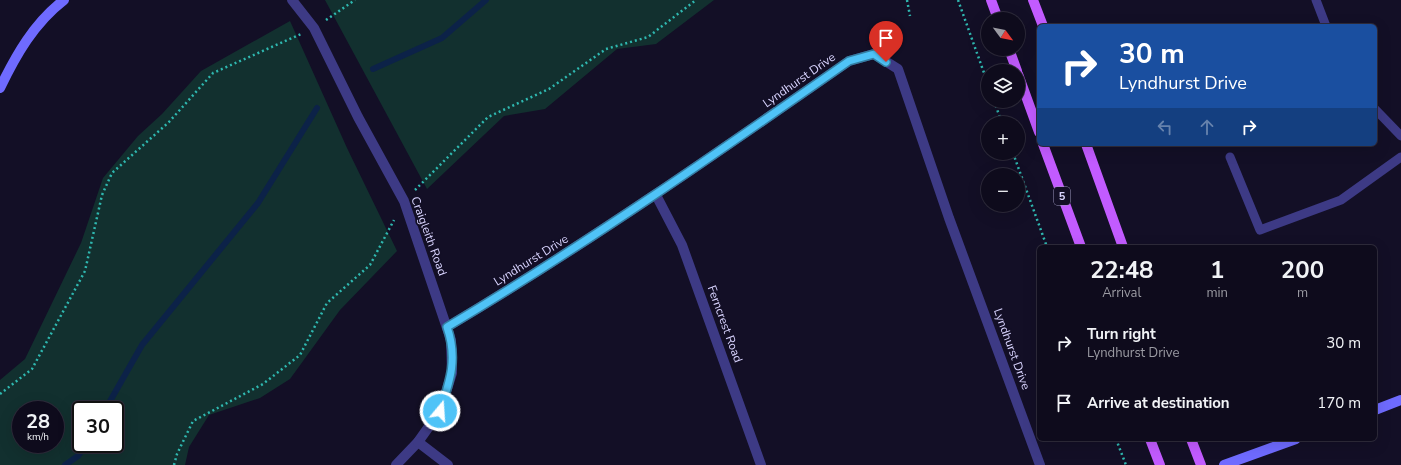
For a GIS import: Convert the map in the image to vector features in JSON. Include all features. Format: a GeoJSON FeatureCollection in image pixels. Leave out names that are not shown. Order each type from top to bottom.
{"type":"FeatureCollection","features":[{"type":"Feature","properties":{"kind":"main road"},"geometry":{"type":"LineString","coordinates":[[991,0],[995,12]]}},
{"type":"Feature","properties":{"kind":"main road"},"geometry":{"type":"LineString","coordinates":[[1033,0],[1042,24]]}},
{"type":"Feature","properties":{"kind":"main road"},"geometry":{"type":"LineString","coordinates":[[1025,92],[1037,126]]}},
{"type":"Feature","properties":{"kind":"main road","name":"5"},"geometry":{"type":"LineString","coordinates":[[1044,146],[1080,245]]}},
{"type":"Feature","properties":{"kind":"main road"},"geometry":{"type":"LineString","coordinates":[[1087,146],[1122,245]]}},
{"type":"Feature","properties":{"kind":"main road"},"geometry":{"type":"LineString","coordinates":[[1151,441],[1160,465]]}},
{"type":"Feature","properties":{"kind":"main road"},"geometry":{"type":"LineString","coordinates":[[1192,441],[1201,465]]}},
{"type":"Feature","properties":{"kind":"street"},"geometry":{"type":"LineString","coordinates":[[0,88],[13,61],[26,41],[46,16],[64,0]]}},
{"type":"Feature","properties":{"kind":"street","name":"Craigleith Road"},"geometry":{"type":"LineString","coordinates":[[292,0],[314,28],[358,117],[404,201],[451,340],[452,373],[440,411],[418,442],[396,465]]}},
{"type":"Feature","properties":{"kind":"street","name":"Lyndhurst Drive"},"geometry":{"type":"LineString","coordinates":[[447,327],[521,283],[656,195],[849,61],[874,54],[898,69],[949,218],[1040,465]]}},
{"type":"Feature","properties":{"kind":"street","name":"Ferncrest Road"},"geometry":{"type":"LineString","coordinates":[[656,195],[682,245],[761,465]]}},
{"type":"Feature","properties":{"kind":"street"},"geometry":{"type":"LineString","coordinates":[[1377,409],[1401,400]]}},
{"type":"Feature","properties":{"kind":"street"},"geometry":{"type":"LineString","coordinates":[[1224,465],[1290,441]]}},
{"type":"Feature","properties":{"kind":"street"},"geometry":{"type":"LineString","coordinates":[[418,442],[448,465]]}},
{"type":"Feature","properties":{"kind":"lane"},"geometry":{"type":"LineString","coordinates":[[1316,0],[1325,24]]}},
{"type":"Feature","properties":{"kind":"lane"},"geometry":{"type":"LineString","coordinates":[[1377,111],[1401,136]]}},
{"type":"Feature","properties":{"kind":"lane"},"geometry":{"type":"LineString","coordinates":[[1230,157],[1260,230],[1340,200],[1401,157]]}},
{"type":"Feature","properties":{"kind":"path"},"geometry":{"type":"LineString","coordinates":[[0,394],[32,368],[85,271],[102,195],[112,173],[169,122],[213,73],[314,28],[355,0]]}},
{"type":"Feature","properties":{"kind":"path"},"geometry":{"type":"LineString","coordinates":[[907,0],[910,16]]}},
{"type":"Feature","properties":{"kind":"path"},"geometry":{"type":"LineString","coordinates":[[958,0],[981,64]]}},
{"type":"Feature","properties":{"kind":"path"},"geometry":{"type":"LineString","coordinates":[[1016,160],[1046,245]]}},
{"type":"Feature","properties":{"kind":"path"},"geometry":{"type":"LineString","coordinates":[[1117,441],[1126,465]]}},
{"type":"Feature","properties":{"kind":"green space"},"geometry":{"type":"Polygon","coordinates":[[[325,0],[714,0],[656,44],[617,49],[545,109],[504,116],[427,189],[325,0]]]}},
{"type":"Feature","properties":{"kind":"green space"},"geometry":{"type":"Polygon","coordinates":[[[290,21],[347,148],[397,251],[340,310],[290,379],[260,398],[209,415],[189,447],[185,465],[0,465],[0,380],[25,359],[81,243],[103,178],[138,136],[162,114],[201,71],[290,21]]]}},
{"type":"Feature","properties":{"kind":"waterway"},"geometry":{"type":"LineString","coordinates":[[373,69],[442,38],[486,0]]}},
{"type":"Feature","properties":{"kind":"waterway"},"geometry":{"type":"LineString","coordinates":[[110,401],[142,345],[258,203],[317,108]]}},
{"type":"Feature","properties":{"kind":"waterway"},"geometry":{"type":"LineString","coordinates":[[65,465],[80,453]]}},
{"type":"Feature","properties":{"kind":"route"},"geometry":{"type":"LineString","coordinates":[[440,411],[452,373],[451,340],[447,327],[521,283],[656,195],[849,61],[874,54],[886,62]]}}]}
